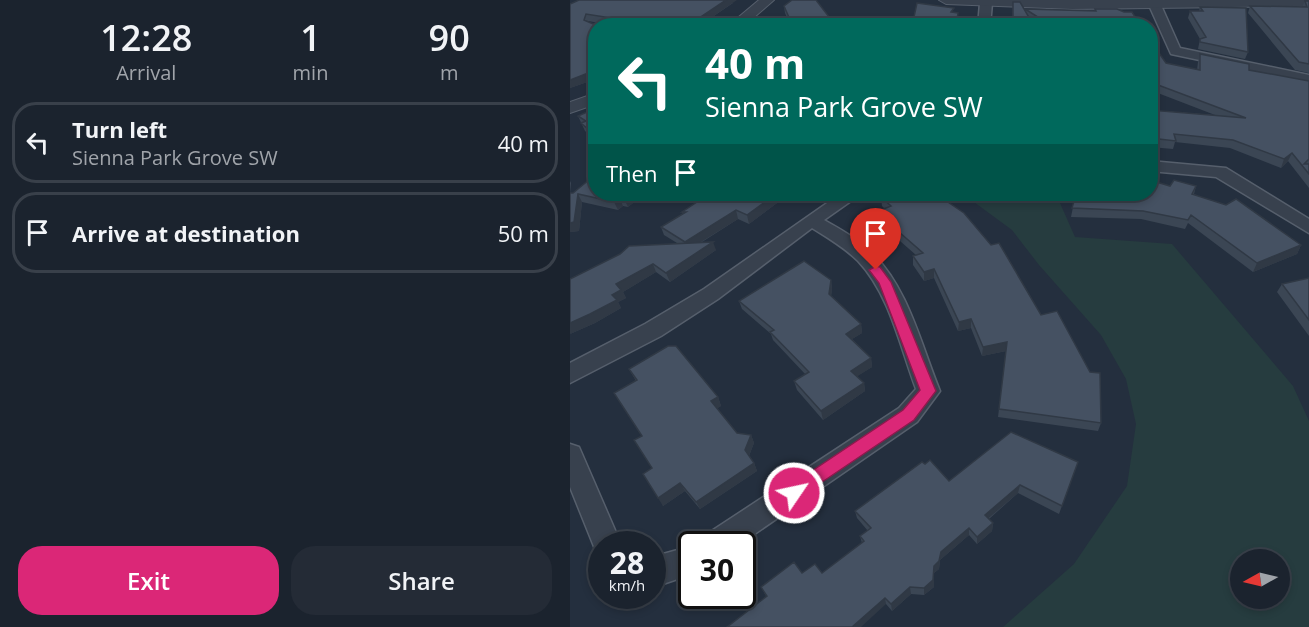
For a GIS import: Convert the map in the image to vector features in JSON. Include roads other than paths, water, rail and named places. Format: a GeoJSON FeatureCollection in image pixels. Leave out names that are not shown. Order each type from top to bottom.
{"type":"FeatureCollection","features":[{"type":"Feature","properties":{"kind":"street"},"geometry":{"type":"LineString","coordinates":[[745,18],[767,0]]}},
{"type":"Feature","properties":{"kind":"street"},"geometry":{"type":"LineString","coordinates":[[946,0],[986,3],[1309,2]]}},
{"type":"Feature","properties":{"kind":"street"},"geometry":{"type":"LineString","coordinates":[[985,18],[986,3]]}},
{"type":"Feature","properties":{"kind":"street"},"geometry":{"type":"LineString","coordinates":[[1154,3],[1175,51],[1309,79]]}},
{"type":"Feature","properties":{"kind":"street"},"geometry":{"type":"LineString","coordinates":[[570,108],[588,101]]}},
{"type":"Feature","properties":{"kind":"street"},"geometry":{"type":"LineString","coordinates":[[1158,167],[1220,172],[1309,227]]}},
{"type":"Feature","properties":{"kind":"street"},"geometry":{"type":"LineString","coordinates":[[570,374],[653,330],[711,294],[841,201]]}},
{"type":"Feature","properties":{"kind":"street"},"geometry":{"type":"LineString","coordinates":[[736,531],[909,415],[928,391],[885,282],[866,258],[812,220]]}},
{"type":"Feature","properties":{"kind":"street"},"geometry":{"type":"LineString","coordinates":[[570,455],[602,531]]}}]}
